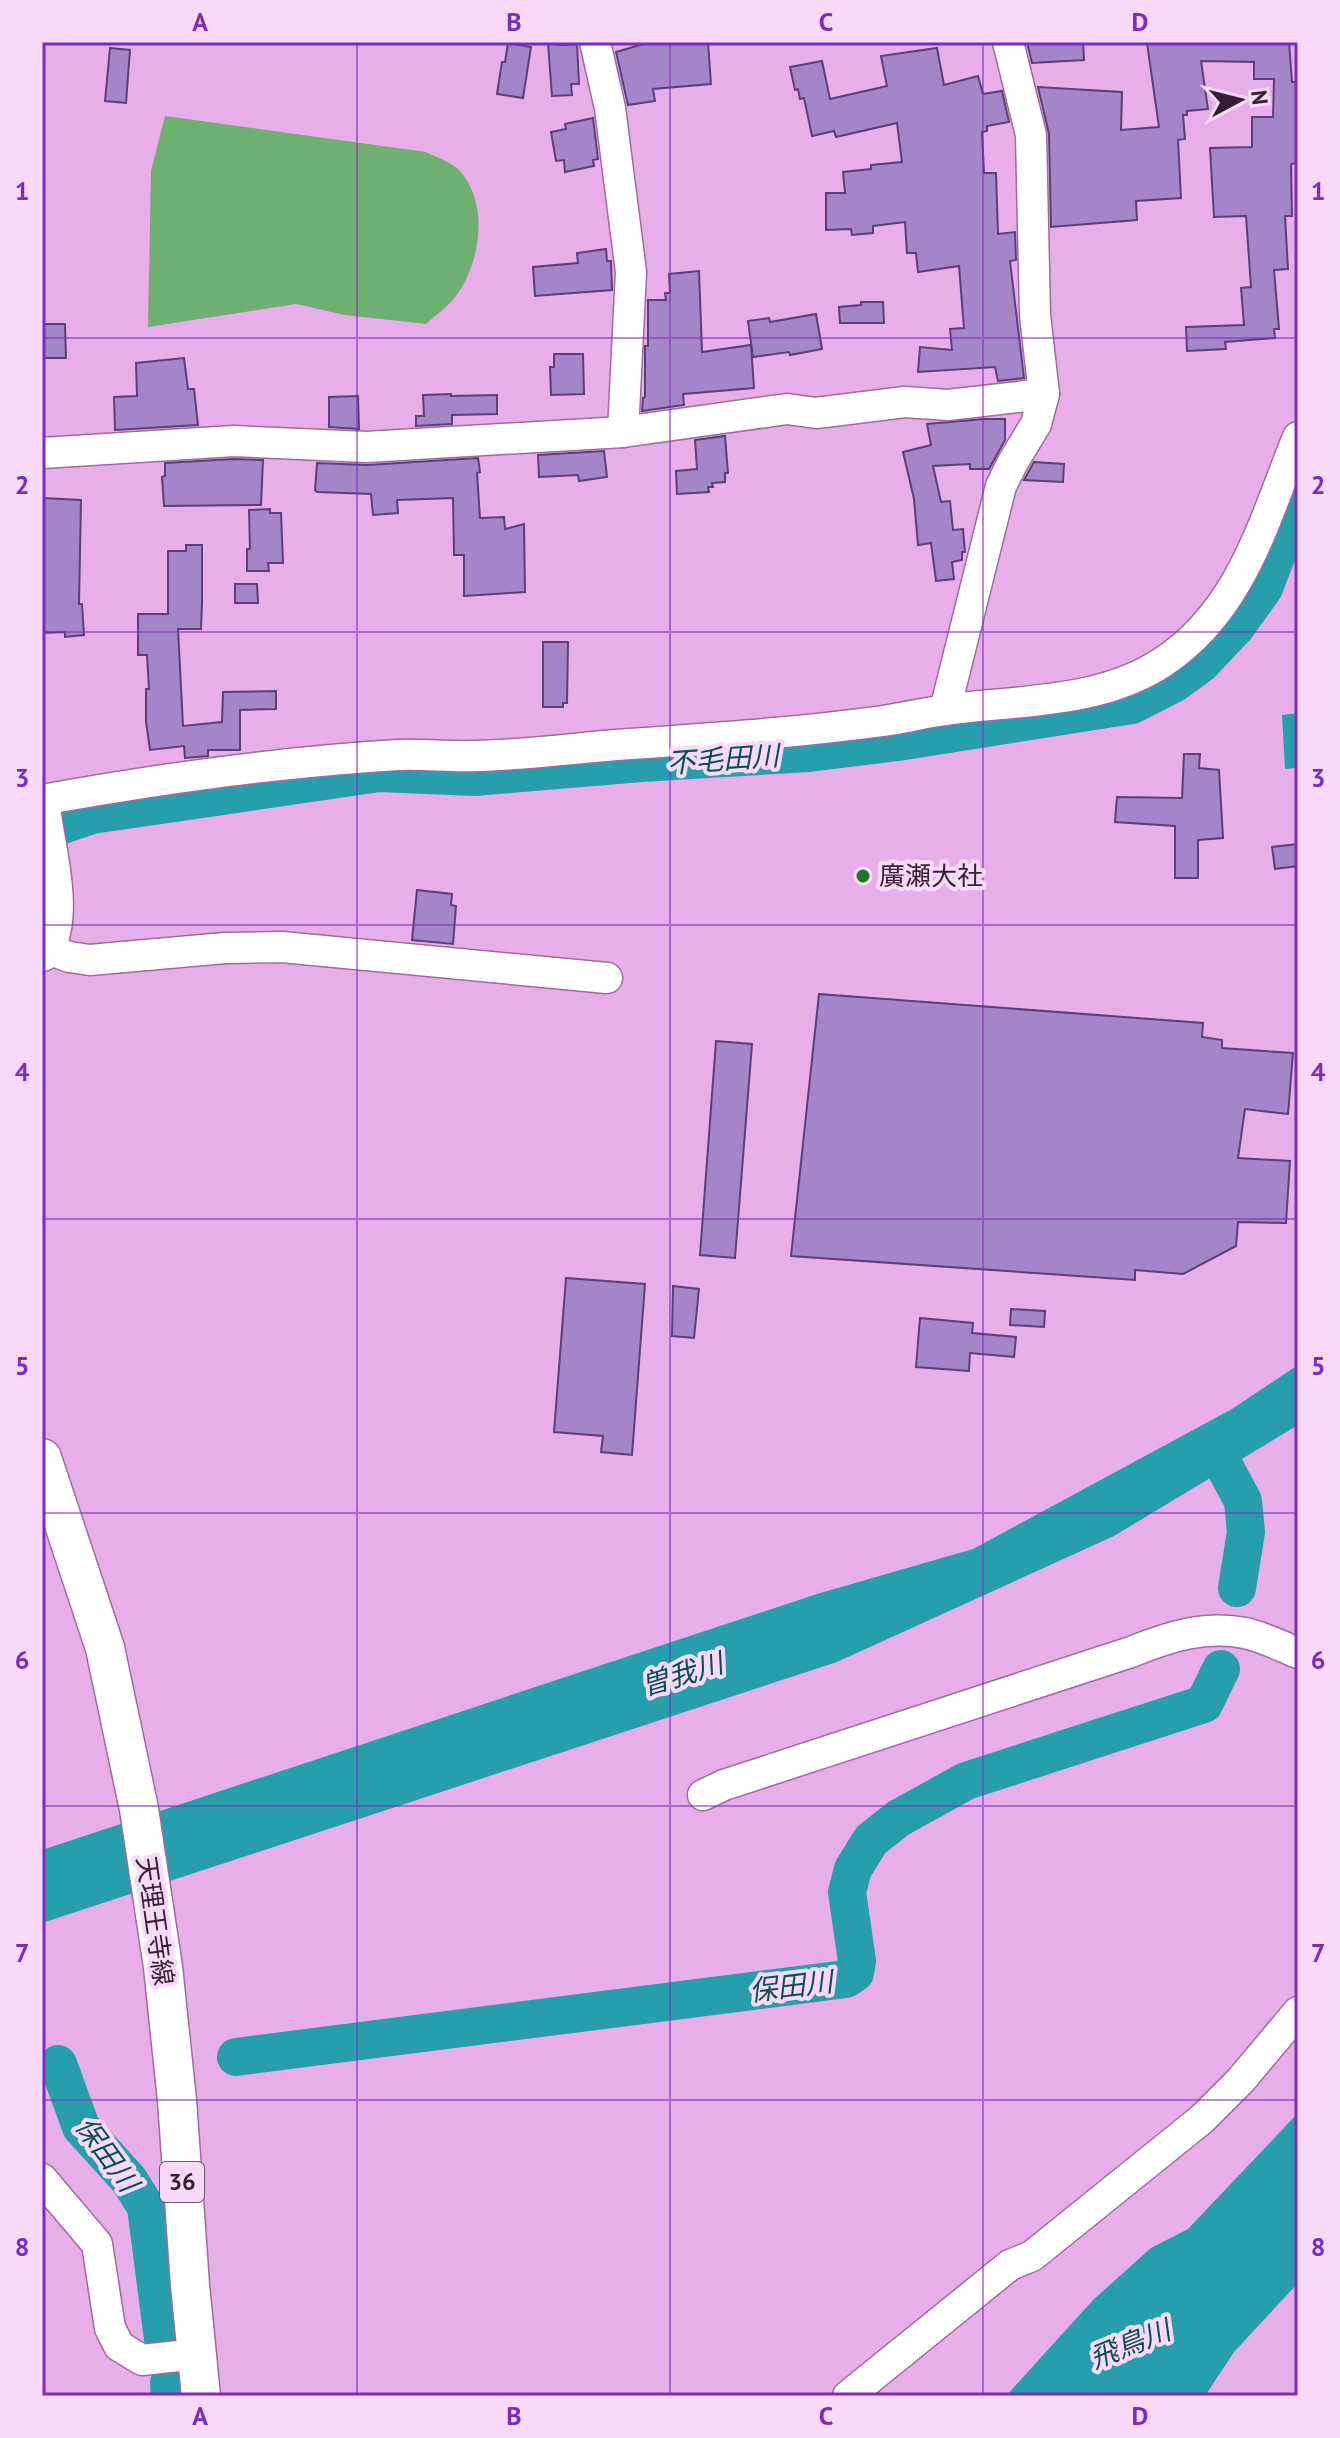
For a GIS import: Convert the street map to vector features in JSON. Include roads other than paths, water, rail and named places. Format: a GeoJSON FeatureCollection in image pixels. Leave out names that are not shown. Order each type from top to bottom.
{"type":"FeatureCollection","features":[{"type":"Feature","properties":{"kind":"main road"},"geometry":{"type":"LineString","coordinates":[[44,830],[53,924],[44,950]]}},
{"type":"Feature","properties":{"kind":"main road","name":"天理王寺線"},"geometry":{"type":"LineString","coordinates":[[42,1458],[105,1648],[127,1745],[151,1881],[177,2100],[201,2396]]}},
{"type":"Feature","properties":{"kind":"street"},"geometry":{"type":"LineString","coordinates":[[595,42],[610,108],[631,272],[623,432]]}},
{"type":"Feature","properties":{"kind":"street"},"geometry":{"type":"LineString","coordinates":[[945,710],[1001,486],[1036,424],[1044,394],[1035,315],[1031,135],[1008,42]]}},
{"type":"Feature","properties":{"kind":"street"},"geometry":{"type":"LineString","coordinates":[[42,453],[234,441],[366,447],[623,432],[787,409],[816,413],[905,402],[948,405],[1044,394]]}},
{"type":"Feature","properties":{"kind":"street"},"geometry":{"type":"LineString","coordinates":[[42,800],[145,782],[400,755],[476,756],[775,733],[886,721],[945,710],[1074,694],[1135,679],[1164,662],[1196,637],[1227,597],[1255,551],[1298,437]]}},
{"type":"Feature","properties":{"kind":"street"},"geometry":{"type":"LineString","coordinates":[[44,950],[90,960],[225,948],[282,947],[607,978]]}},
{"type":"Feature","properties":{"kind":"street"},"geometry":{"type":"LineString","coordinates":[[703,1795],[724,1785],[1131,1652],[1165,1638],[1211,1629],[1247,1634],[1298,1653]]}},
{"type":"Feature","properties":{"kind":"street"},"geometry":{"type":"LineString","coordinates":[[848,2396],[1010,2265],[1032,2256],[1202,2119],[1241,2080],[1298,2012]]}},
{"type":"Feature","properties":{"kind":"street"},"geometry":{"type":"LineString","coordinates":[[42,2179],[97,2244],[110,2328],[119,2346],[142,2360],[197,2354]]}},
{"type":"Feature","properties":{"kind":"water"},"geometry":{"type":"Polygon","coordinates":[[[1298,713],[1298,768],[1285,769],[1282,715],[1298,713]]]}},
{"type":"Feature","properties":{"kind":"water","name":"曽我川"},"geometry":{"type":"Polygon","coordinates":[[[1298,1365],[1298,1425],[1114,1536],[837,1662],[42,1923],[42,1850],[817,1594],[973,1549],[1232,1409],[1298,1365]]]}},
{"type":"Feature","properties":{"kind":"water","name":"飛鳥川"},"geometry":{"type":"Polygon","coordinates":[[[1298,2113],[1298,2283],[1234,2352],[1205,2396],[1006,2396],[1093,2300],[1151,2248],[1188,2229],[1298,2113]]]}},
{"type":"Feature","properties":{"kind":"waterway","name":"不毛田川"},"geometry":{"type":"LineString","coordinates":[[42,832],[92,815],[379,773],[475,777],[809,753],[1132,705],[1175,683],[1201,664],[1236,627],[1264,588],[1298,499]]}},
{"type":"Feature","properties":{"kind":"waterway","name":"保田川"},"geometry":{"type":"LineString","coordinates":[[1215,1449],[1243,1501],[1246,1532],[1237,1588]]}},
{"type":"Feature","properties":{"kind":"waterway","name":"保田川"},"geometry":{"type":"LineString","coordinates":[[236,2057],[846,1979],[855,1973],[857,1961],[847,1892],[853,1869],[871,1840],[899,1818],[966,1781],[1204,1704],[1221,1669]]}},
{"type":"Feature","properties":{"kind":"waterway","name":"保田川"},"geometry":{"type":"LineString","coordinates":[[58,2064],[81,2127],[129,2180],[146,2207],[163,2339]]}},
{"type":"Feature","properties":{"kind":"waterway","name":"保田川"},"geometry":{"type":"LineString","coordinates":[[169,2383],[170,2396]]}},
{"type":"Feature","properties":{"kind":"place","name":"廣瀬大社"},"geometry":{"type":"Point","coordinates":[863,876]}}]}
